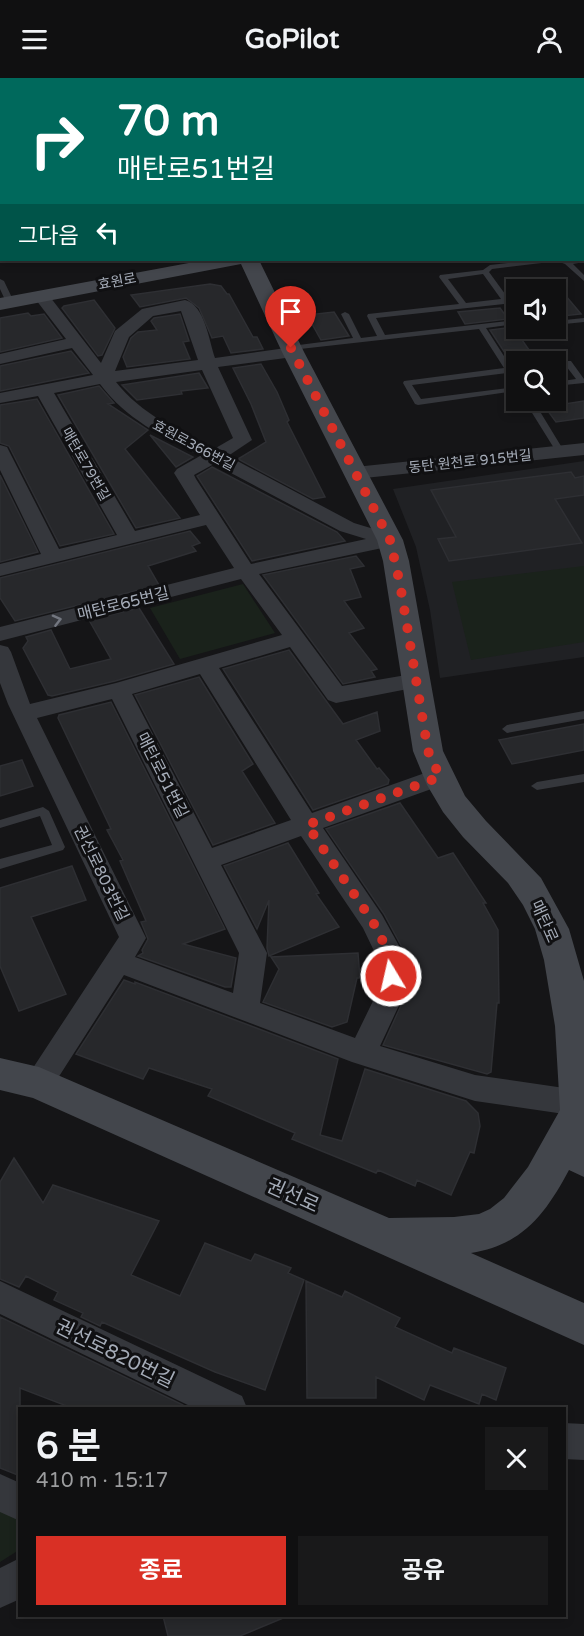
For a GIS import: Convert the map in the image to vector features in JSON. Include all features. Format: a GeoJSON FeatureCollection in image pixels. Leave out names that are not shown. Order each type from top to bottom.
{"type":"FeatureCollection","features":[{"type":"Feature","properties":{"kind":"street","name":"효원로"},"geometry":{"type":"LineString","coordinates":[[5,303],[230,261]]}},
{"type":"Feature","properties":{"kind":"street","name":"매탄로"},"geometry":{"type":"LineString","coordinates":[[249,261],[292,350],[390,540],[418,680],[428,751],[455,805],[509,863],[538,900],[576,987],[578,1108],[584,1159]]}},
{"type":"Feature","properties":{"kind":"street","name":"효원로366번길"},"geometry":{"type":"LineString","coordinates":[[41,296],[120,399],[151,423],[347,527],[390,540]]}},
{"type":"Feature","properties":{"kind":"street"},"geometry":{"type":"LineString","coordinates":[[104,378],[121,335],[148,312],[185,305],[191,311],[208,364],[243,440],[184,473],[211,518],[294,639],[336,695],[418,680]]}},
{"type":"Feature","properties":{"kind":"street"},"geometry":{"type":"LineString","coordinates":[[0,359],[76,342]]}},
{"type":"Feature","properties":{"kind":"street"},"geometry":{"type":"LineString","coordinates":[[0,399],[104,378],[292,350]]}},
{"type":"Feature","properties":{"kind":"street","name":"매탄로79번길"},"geometry":{"type":"LineString","coordinates":[[43,390],[129,538]]}},
{"type":"Feature","properties":{"kind":"street","name":"동탄 원천로 915번길"},"geometry":{"type":"LineString","coordinates":[[355,473],[584,448]]}},
{"type":"Feature","properties":{"kind":"street"},"geometry":{"type":"LineString","coordinates":[[0,451],[53,557]]}},
{"type":"Feature","properties":{"kind":"street"},"geometry":{"type":"LineString","coordinates":[[0,570],[211,518]]}},
{"type":"Feature","properties":{"kind":"street","name":"매탄로65번길"},"geometry":{"type":"LineString","coordinates":[[0,634],[246,571],[390,540]]}},
{"type":"Feature","properties":{"kind":"street"},"geometry":{"type":"LineString","coordinates":[[25,713],[119,690],[294,639]]}},
{"type":"Feature","properties":{"kind":"street","name":"권선로803번길"},"geometry":{"type":"LineString","coordinates":[[0,652],[25,713],[133,938],[39,1083]]}},
{"type":"Feature","properties":{"kind":"street"},"geometry":{"type":"LineString","coordinates":[[206,665],[307,825],[373,922],[389,953],[391,976],[387,1002],[362,1053]]}},
{"type":"Feature","properties":{"kind":"street","name":"매탄로51번길"},"geometry":{"type":"LineString","coordinates":[[119,690],[253,953],[245,1009]]}},
{"type":"Feature","properties":{"kind":"street"},"geometry":{"type":"LineString","coordinates":[[207,860],[440,777]]}},
{"type":"Feature","properties":{"kind":"street"},"geometry":{"type":"LineString","coordinates":[[119,962],[362,1053],[476,1088],[578,1108],[532,1196],[506,1224],[490,1231],[467,1234],[382,1235]]}},
{"type":"Feature","properties":{"kind":"street","name":"권선로"},"geometry":{"type":"LineString","coordinates":[[0,1074],[39,1083],[584,1324]]}},
{"type":"Feature","properties":{"kind":"street","name":"권선로820번길"},"geometry":{"type":"LineString","coordinates":[[0,1297],[228,1407]]}},
{"type":"Feature","properties":{"kind":"street"},"geometry":{"type":"LineString","coordinates":[[566,1441],[584,1442]]}},
{"type":"Feature","properties":{"kind":"street"},"geometry":{"type":"LineString","coordinates":[[0,1492],[18,1502]]}},
{"type":"Feature","properties":{"kind":"street"},"geometry":{"type":"LineString","coordinates":[[0,1590],[18,1578]]}},
{"type":"Feature","properties":{"kind":"lane"},"geometry":{"type":"LineString","coordinates":[[464,306],[443,277],[485,272],[490,267],[541,261]]}},
{"type":"Feature","properties":{"kind":"lane"},"geometry":{"type":"LineString","coordinates":[[562,261],[576,261]]}},
{"type":"Feature","properties":{"kind":"lane"},"geometry":{"type":"LineString","coordinates":[[567,262],[584,279]]}},
{"type":"Feature","properties":{"kind":"lane"},"geometry":{"type":"LineString","coordinates":[[485,272],[506,301]]}},
{"type":"Feature","properties":{"kind":"lane"},"geometry":{"type":"LineString","coordinates":[[0,281],[5,303]]}},
{"type":"Feature","properties":{"kind":"lane"},"geometry":{"type":"LineString","coordinates":[[382,338],[372,316],[506,302]]}},
{"type":"Feature","properties":{"kind":"lane"},"geometry":{"type":"LineString","coordinates":[[345,314],[358,340]]}},
{"type":"Feature","properties":{"kind":"lane"},"geometry":{"type":"LineString","coordinates":[[566,322],[584,320]]}},
{"type":"Feature","properties":{"kind":"lane"},"geometry":{"type":"LineString","coordinates":[[292,350],[506,322]]}},
{"type":"Feature","properties":{"kind":"lane"},"geometry":{"type":"LineString","coordinates":[[481,326],[506,361]]}},
{"type":"Feature","properties":{"kind":"lane"},"geometry":{"type":"LineString","coordinates":[[566,363],[581,381],[566,383]]}},
{"type":"Feature","properties":{"kind":"lane"},"geometry":{"type":"LineString","coordinates":[[506,370],[407,383],[418,402],[506,390]]}},
{"type":"Feature","properties":{"kind":"lane"},"geometry":{"type":"LineString","coordinates":[[535,411],[560,451]]}},
{"type":"Feature","properties":{"kind":"lane"},"geometry":{"type":"LineString","coordinates":[[507,729],[584,715]]}},
{"type":"Feature","properties":{"kind":"lane"},"geometry":{"type":"LineString","coordinates":[[537,786],[584,778]]}},
{"type":"Feature","properties":{"kind":"lane"},"geometry":{"type":"LineString","coordinates":[[0,824],[43,811],[59,846],[0,864]]}},
{"type":"Feature","properties":{"kind":"shaded area"},"geometry":{"type":"Polygon","coordinates":[[[584,461],[584,657],[440,678],[430,610],[416,547],[393,489],[584,461]]]}},
{"type":"Feature","properties":{"kind":"shaded area"},"geometry":{"type":"Polygon","coordinates":[[[584,566],[584,642],[471,660],[452,582],[584,566]]]}},
{"type":"Feature","properties":{"kind":"shaded area"},"geometry":{"type":"Polygon","coordinates":[[[243,584],[275,633],[180,659],[150,608],[243,584]]]}},
{"type":"Feature","properties":{"kind":"shaded area"},"geometry":{"type":"Polygon","coordinates":[[[0,1503],[18,1512],[18,1551],[0,1562],[0,1503]]]}},
{"type":"Feature","properties":{"kind":"building"},"geometry":{"type":"Polygon","coordinates":[[[210,284],[221,286],[229,294],[253,337],[257,337],[263,349],[231,353],[223,336],[212,338],[199,308],[186,298],[140,307],[131,295],[210,284]]]}},
{"type":"Feature","properties":{"kind":"building"},"geometry":{"type":"Polygon","coordinates":[[[566,296],[581,314],[566,316],[566,296]]]}},
{"type":"Feature","properties":{"kind":"building"},"geometry":{"type":"Polygon","coordinates":[[[94,300],[115,328],[102,355],[98,356],[62,308],[94,300]]]}},
{"type":"Feature","properties":{"kind":"building"},"geometry":{"type":"Polygon","coordinates":[[[500,308],[506,319],[465,324],[458,312],[500,308]]]}},
{"type":"Feature","properties":{"kind":"building"},"geometry":{"type":"Polygon","coordinates":[[[334,312],[349,336],[321,340],[307,315],[334,312]]]}},
{"type":"Feature","properties":{"kind":"building"},"geometry":{"type":"Polygon","coordinates":[[[28,313],[31,316],[44,314],[62,338],[0,352],[0,318],[28,313]]]}},
{"type":"Feature","properties":{"kind":"building"},"geometry":{"type":"Polygon","coordinates":[[[180,314],[189,341],[183,342],[190,359],[127,367],[123,357],[131,338],[138,332],[157,330],[151,321],[154,318],[180,314]]]}},
{"type":"Feature","properties":{"kind":"building"},"geometry":{"type":"Polygon","coordinates":[[[506,328],[506,339],[521,339],[529,350],[506,351],[505,353],[490,330],[506,328]]]}},
{"type":"Feature","properties":{"kind":"building"},"geometry":{"type":"Polygon","coordinates":[[[71,351],[89,373],[0,391],[0,366],[71,351]]]}},
{"type":"Feature","properties":{"kind":"building"},"geometry":{"type":"Polygon","coordinates":[[[261,364],[277,392],[289,420],[287,422],[325,497],[313,499],[238,459],[266,442],[233,368],[261,364]]]}},
{"type":"Feature","properties":{"kind":"building"},"geometry":{"type":"Polygon","coordinates":[[[199,373],[208,388],[181,391],[182,394],[137,400],[122,385],[199,373]]]}},
{"type":"Feature","properties":{"kind":"building"},"geometry":{"type":"Polygon","coordinates":[[[99,386],[114,403],[108,404],[148,430],[125,449],[180,518],[136,528],[58,395],[99,386]]]}},
{"type":"Feature","properties":{"kind":"building"},"geometry":{"type":"Polygon","coordinates":[[[37,399],[114,534],[60,546],[9,446],[0,443],[0,405],[37,399]]]}},
{"type":"Feature","properties":{"kind":"building"},"geometry":{"type":"Polygon","coordinates":[[[584,401],[584,418],[556,422],[548,411],[566,411],[566,404],[584,401]]]}},
{"type":"Feature","properties":{"kind":"building"},"geometry":{"type":"Polygon","coordinates":[[[150,435],[193,457],[176,467],[150,435]]]}},
{"type":"Feature","properties":{"kind":"building"},"geometry":{"type":"Polygon","coordinates":[[[212,467],[337,532],[345,541],[252,561],[197,476],[212,467]]]}},
{"type":"Feature","properties":{"kind":"building"},"geometry":{"type":"Polygon","coordinates":[[[571,472],[575,478],[584,476],[584,495],[555,499],[582,543],[449,561],[438,539],[456,537],[431,490],[571,472]]]}},
{"type":"Feature","properties":{"kind":"building"},"geometry":{"type":"Polygon","coordinates":[[[0,475],[38,552],[0,562],[0,475]]]}},
{"type":"Feature","properties":{"kind":"building"},"geometry":{"type":"Polygon","coordinates":[[[190,531],[200,543],[192,546],[196,551],[148,566],[159,585],[15,621],[0,598],[0,578],[190,531]]]}},
{"type":"Feature","properties":{"kind":"building"},"geometry":{"type":"Polygon","coordinates":[[[356,556],[364,566],[350,569],[361,597],[344,601],[364,628],[349,633],[377,669],[371,671],[375,677],[343,684],[263,575],[356,556]]]}},
{"type":"Feature","properties":{"kind":"building"},"geometry":{"type":"Polygon","coordinates":[[[139,608],[174,664],[115,681],[48,695],[23,648],[28,641],[26,637],[51,630],[70,669],[111,659],[89,620],[139,608]]]}},
{"type":"Feature","properties":{"kind":"building"},"geometry":{"type":"Polygon","coordinates":[[[289,650],[343,724],[377,712],[380,731],[356,740],[377,769],[379,768],[389,780],[388,784],[313,810],[223,669],[289,650]]]}},
{"type":"Feature","properties":{"kind":"building"},"geometry":{"type":"Polygon","coordinates":[[[199,677],[253,764],[242,771],[275,823],[213,845],[135,695],[199,677]]]}},
{"type":"Feature","properties":{"kind":"building"},"geometry":{"type":"Polygon","coordinates":[[[111,702],[225,929],[183,944],[236,958],[231,987],[225,987],[138,956],[143,953],[142,950],[148,939],[141,922],[146,921],[120,861],[123,860],[107,830],[111,829],[58,718],[59,715],[111,702]]]}},
{"type":"Feature","properties":{"kind":"building"},"geometry":{"type":"Polygon","coordinates":[[[584,724],[584,750],[512,764],[499,740],[584,724]]]}},
{"type":"Feature","properties":{"kind":"building"},"geometry":{"type":"Polygon","coordinates":[[[22,760],[33,786],[0,796],[0,766],[22,760]]]}},
{"type":"Feature","properties":{"kind":"building"},"geometry":{"type":"Polygon","coordinates":[[[400,803],[438,858],[453,853],[486,903],[483,903],[498,930],[499,1003],[497,1003],[491,1072],[487,1074],[383,1045],[403,1001],[407,976],[405,953],[384,914],[326,829],[400,803]]]}},
{"type":"Feature","properties":{"kind":"building"},"geometry":{"type":"Polygon","coordinates":[[[288,843],[319,893],[316,894],[339,927],[269,956],[267,948],[269,900],[257,929],[224,866],[288,843]]]}},
{"type":"Feature","properties":{"kind":"building"},"geometry":{"type":"Polygon","coordinates":[[[72,866],[86,900],[31,917],[66,994],[19,1011],[0,966],[0,888],[72,866]]]}},
{"type":"Feature","properties":{"kind":"building"},"geometry":{"type":"Polygon","coordinates":[[[358,953],[360,978],[357,978],[347,1022],[332,1027],[263,1002],[279,969],[271,957],[358,953]]]}},
{"type":"Feature","properties":{"kind":"building"},"geometry":{"type":"Polygon","coordinates":[[[124,980],[135,984],[135,982],[338,1059],[320,1135],[342,1141],[365,1069],[466,1101],[478,1113],[480,1126],[474,1153],[470,1152],[451,1195],[417,1180],[415,1186],[378,1170],[376,1173],[292,1139],[295,1133],[208,1096],[212,1089],[149,1068],[143,1079],[76,1054],[124,980]]]}},
{"type":"Feature","properties":{"kind":"building"},"geometry":{"type":"Polygon","coordinates":[[[14,1158],[43,1203],[53,1185],[159,1221],[131,1275],[180,1296],[205,1243],[251,1261],[255,1254],[291,1268],[288,1273],[304,1280],[265,1390],[215,1372],[102,1322],[100,1326],[81,1317],[83,1313],[54,1300],[58,1292],[26,1276],[19,1287],[0,1279],[0,1182],[14,1158]]]}},
{"type":"Feature","properties":{"kind":"building"},"geometry":{"type":"Polygon","coordinates":[[[306,1281],[342,1297],[345,1291],[400,1318],[395,1327],[452,1353],[454,1348],[506,1368],[496,1400],[482,1394],[479,1404],[430,1385],[424,1400],[376,1377],[376,1398],[307,1398],[306,1281]]]}},
{"type":"Feature","properties":{"kind":"building"},"geometry":{"type":"Polygon","coordinates":[[[0,1317],[183,1405],[183,1407],[69,1407],[20,1388],[18,1475],[0,1468],[0,1317]]]}},
{"type":"Feature","properties":{"kind":"building"},"geometry":{"type":"Polygon","coordinates":[[[163,1617],[286,1617],[240,1636],[168,1636],[163,1617]]]}},
{"type":"Feature","properties":{"kind":"route"},"geometry":{"type":"LineString","coordinates":[[291,348],[390,540],[417,675],[428,751],[440,777],[307,825],[373,922],[389,953],[391,976]]}}]}
